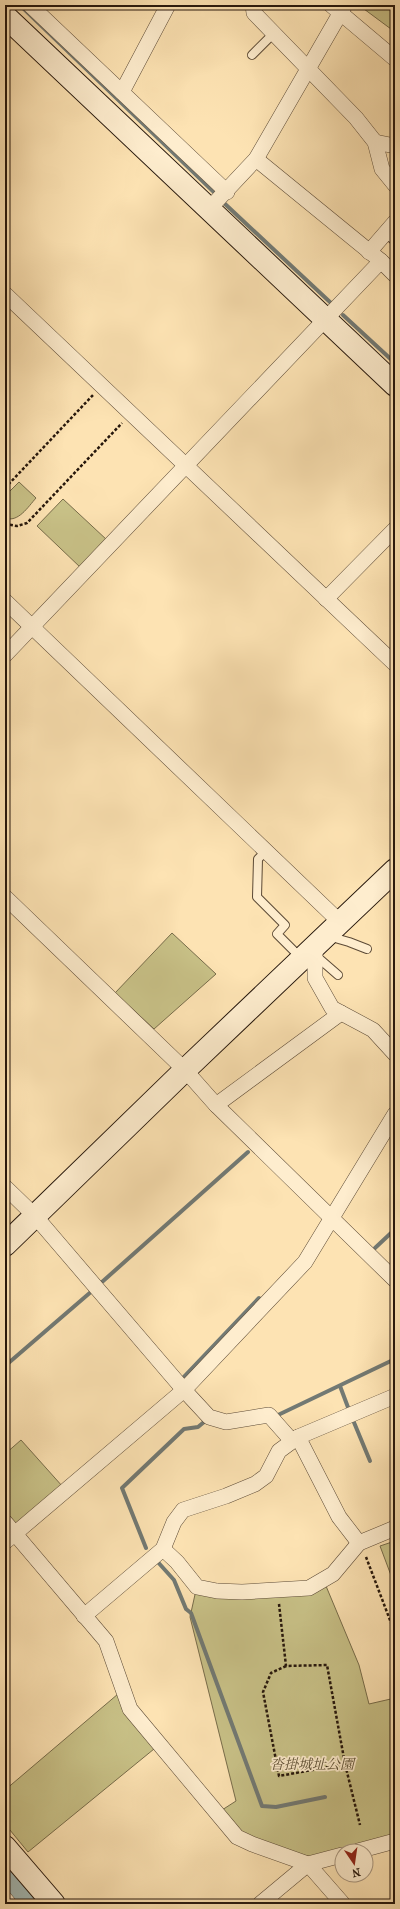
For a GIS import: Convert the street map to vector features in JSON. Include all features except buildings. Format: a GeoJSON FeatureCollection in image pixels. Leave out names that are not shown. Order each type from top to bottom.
{"type":"FeatureCollection","features":[{"type":"Feature","properties":{"kind":"street"},"geometry":{"type":"LineString","coordinates":[[5,11],[11,5]]}},
{"type":"Feature","properties":{"kind":"street"},"geometry":{"type":"LineString","coordinates":[[30,5],[227,192]]}},
{"type":"Feature","properties":{"kind":"street"},"geometry":{"type":"LineString","coordinates":[[122,92],[168,5]]}},
{"type":"Feature","properties":{"kind":"street"},"geometry":{"type":"LineString","coordinates":[[252,5],[254,13],[356,118],[375,142],[382,169],[395,185]]}},
{"type":"Feature","properties":{"kind":"street"},"geometry":{"type":"LineString","coordinates":[[209,209],[227,192],[256,159],[308,69],[339,8],[395,59]]}},
{"type":"Feature","properties":{"kind":"street"},"geometry":{"type":"LineString","coordinates":[[5,16],[326,318],[395,386]]}},
{"type":"Feature","properties":{"kind":"street"},"geometry":{"type":"LineString","coordinates":[[375,142],[395,146]]}},
{"type":"Feature","properties":{"kind":"street"},"geometry":{"type":"LineString","coordinates":[[256,159],[395,275]]}},
{"type":"Feature","properties":{"kind":"street"},"geometry":{"type":"LineString","coordinates":[[5,655],[326,318],[390,237],[395,222]]}},
{"type":"Feature","properties":{"kind":"street"},"geometry":{"type":"LineString","coordinates":[[5,294],[395,664]]}},
{"type":"Feature","properties":{"kind":"street"},"geometry":{"type":"LineString","coordinates":[[326,599],[395,529]]}},
{"type":"Feature","properties":{"kind":"street"},"geometry":{"type":"LineString","coordinates":[[5,601],[266,851],[320,943],[315,978],[332,1008],[373,1030],[395,1054]]}},
{"type":"Feature","properties":{"kind":"street"},"geometry":{"type":"LineString","coordinates":[[5,1245],[185,1070],[395,870]]}},
{"type":"Feature","properties":{"kind":"street"},"geometry":{"type":"LineString","coordinates":[[5,897],[185,1070],[216,1105],[395,1280]]}},
{"type":"Feature","properties":{"kind":"street"},"geometry":{"type":"LineString","coordinates":[[216,1105],[341,1013]]}},
{"type":"Feature","properties":{"kind":"street"},"geometry":{"type":"LineString","coordinates":[[10,1538],[184,1390],[305,1262],[395,1114]]}},
{"type":"Feature","properties":{"kind":"street"},"geometry":{"type":"LineString","coordinates":[[5,1188],[35,1216],[184,1390],[209,1417],[226,1422],[269,1415],[295,1439],[339,1517],[359,1543]]}},
{"type":"Feature","properties":{"kind":"street"},"geometry":{"type":"LineString","coordinates":[[84,1616],[163,1549],[174,1522],[183,1510],[226,1496],[255,1484],[266,1476],[279,1451],[295,1439],[395,1396]]}},
{"type":"Feature","properties":{"kind":"street"},"geometry":{"type":"LineString","coordinates":[[5,1522],[10,1538],[106,1641],[130,1709],[237,1837],[252,1844],[308,1864],[343,1904]]}},
{"type":"Feature","properties":{"kind":"street"},"geometry":{"type":"LineString","coordinates":[[163,1549],[177,1562],[197,1586],[223,1591],[309,1588],[333,1574],[359,1543],[395,1528]]}},
{"type":"Feature","properties":{"kind":"street"},"geometry":{"type":"LineString","coordinates":[[374,1847],[395,1841]]}},
{"type":"Feature","properties":{"kind":"street"},"geometry":{"type":"LineString","coordinates":[[8,1857],[54,1904]]}},
{"type":"Feature","properties":{"kind":"street"},"geometry":{"type":"LineString","coordinates":[[260,1904],[308,1864],[334,1857]]}},
{"type":"Feature","properties":{"kind":"street"},"geometry":{"type":"LineString","coordinates":[[5,1899],[9,1904]]}},
{"type":"Feature","properties":{"kind":"lane"},"geometry":{"type":"LineString","coordinates":[[252,55],[274,34]]}},
{"type":"Feature","properties":{"kind":"lane"},"geometry":{"type":"LineString","coordinates":[[266,851],[258,860],[257,897],[285,925],[277,934],[320,943],[349,942],[367,949]]}},
{"type":"Feature","properties":{"kind":"lane"},"geometry":{"type":"LineString","coordinates":[[320,943],[338,975]]}},
{"type":"Feature","properties":{"kind":"path"},"geometry":{"type":"LineString","coordinates":[[5,488],[102,386]]}},
{"type":"Feature","properties":{"kind":"path"},"geometry":{"type":"LineString","coordinates":[[5,524],[17,526],[27,523],[131,414]]}},
{"type":"Feature","properties":{"kind":"path"},"geometry":{"type":"LineString","coordinates":[[366,1556],[393,1628]]}},
{"type":"Feature","properties":{"kind":"path"},"geometry":{"type":"LineString","coordinates":[[277,1590],[286,1666]]}},
{"type":"Feature","properties":{"kind":"path"},"geometry":{"type":"LineString","coordinates":[[345,1764],[279,1776],[263,1692],[271,1673],[286,1666],[327,1665],[345,1764],[360,1825]]}},
{"type":"Feature","properties":{"kind":"green space"},"geometry":{"type":"Polygon","coordinates":[[[366,5],[395,5],[395,32],[364,9],[366,5]]]}},
{"type":"Feature","properties":{"kind":"green space"},"geometry":{"type":"Polygon","coordinates":[[[19,482],[36,498],[26,510],[18,516],[10,519],[5,518],[5,496],[19,482]]]}},
{"type":"Feature","properties":{"kind":"green space"},"geometry":{"type":"Polygon","coordinates":[[[63,499],[107,540],[81,568],[37,526],[63,499]]]}},
{"type":"Feature","properties":{"kind":"green space"},"geometry":{"type":"Polygon","coordinates":[[[172,933],[216,974],[154,1029],[115,993],[172,933]]]}},
{"type":"Feature","properties":{"kind":"green space"},"geometry":{"type":"Polygon","coordinates":[[[21,1440],[63,1487],[17,1526],[5,1515],[5,1454],[21,1440]]]}},
{"type":"Feature","properties":{"kind":"green space"},"geometry":{"type":"Polygon","coordinates":[[[395,1541],[395,1586],[380,1546],[395,1541]]]}},
{"type":"Feature","properties":{"kind":"green space","name":"沓掛城址公園"},"geometry":{"type":"Polygon","coordinates":[[[326,1586],[359,1665],[369,1704],[395,1698],[395,1834],[362,1843],[334,1843],[334,1851],[310,1857],[247,1838],[222,1810],[236,1801],[190,1617],[196,1590],[326,1586]]]}},
{"type":"Feature","properties":{"kind":"green space"},"geometry":{"type":"Polygon","coordinates":[[[118,1694],[154,1749],[28,1852],[5,1824],[5,1790],[118,1694]]]}},
{"type":"Feature","properties":{"kind":"waterway"},"geometry":{"type":"LineString","coordinates":[[23,8],[217,195]]}},
{"type":"Feature","properties":{"kind":"waterway"},"geometry":{"type":"LineString","coordinates":[[224,203],[331,303]]}},
{"type":"Feature","properties":{"kind":"waterway"},"geometry":{"type":"LineString","coordinates":[[343,315],[395,363]]}},
{"type":"Feature","properties":{"kind":"waterway"},"geometry":{"type":"LineString","coordinates":[[102,1282],[248,1152]]}},
{"type":"Feature","properties":{"kind":"waterway"},"geometry":{"type":"LineString","coordinates":[[375,1248],[391,1233],[395,1237]]}},
{"type":"Feature","properties":{"kind":"waterway"},"geometry":{"type":"LineString","coordinates":[[5,1366],[92,1291]]}},
{"type":"Feature","properties":{"kind":"waterway"},"geometry":{"type":"LineString","coordinates":[[183,1378],[259,1298]]}},
{"type":"Feature","properties":{"kind":"waterway"},"geometry":{"type":"LineString","coordinates":[[278,1415],[395,1359]]}},
{"type":"Feature","properties":{"kind":"waterway"},"geometry":{"type":"LineString","coordinates":[[340,1386],[349,1410]]}},
{"type":"Feature","properties":{"kind":"waterway"},"geometry":{"type":"LineString","coordinates":[[353,1420],[370,1461]]}},
{"type":"Feature","properties":{"kind":"waterway"},"geometry":{"type":"LineString","coordinates":[[146,1548],[122,1488],[184,1429],[198,1427],[204,1422]]}},
{"type":"Feature","properties":{"kind":"waterway"},"geometry":{"type":"LineString","coordinates":[[156,1560],[174,1580],[186,1609],[191,1613],[262,1806],[276,1807],[325,1797]]}},
{"type":"Feature","properties":{"kind":"waterway"},"geometry":{"type":"LineString","coordinates":[[5,1874],[30,1904]]}}]}
